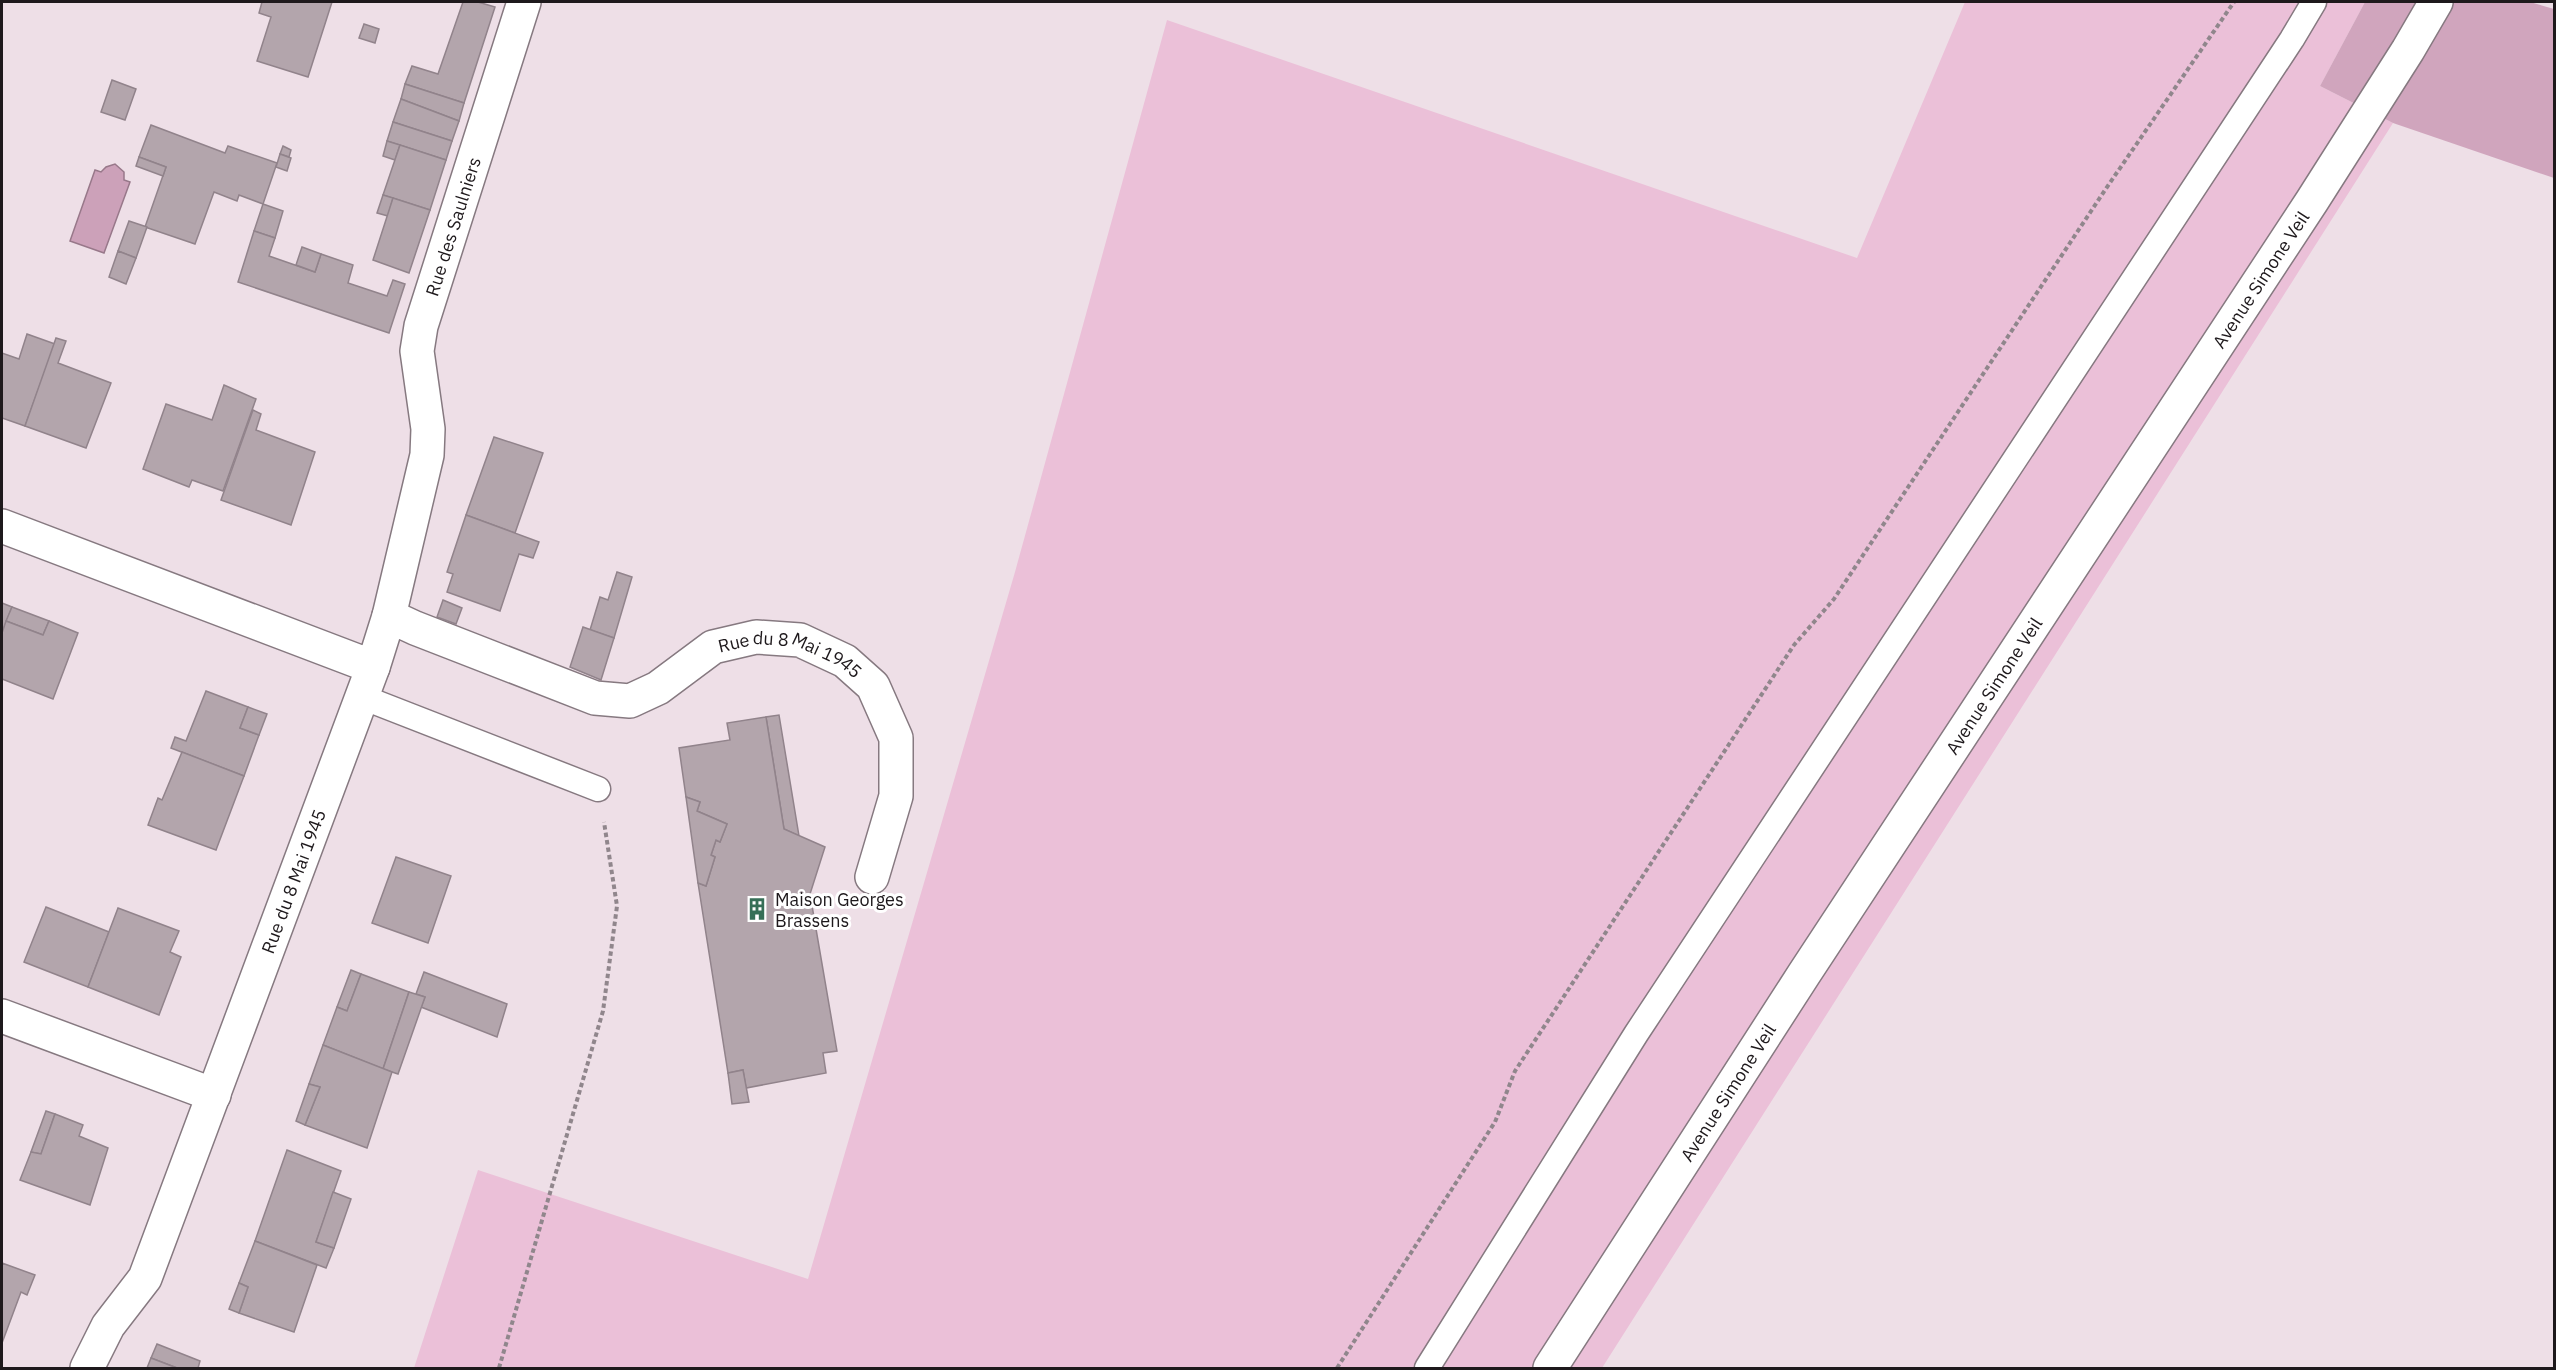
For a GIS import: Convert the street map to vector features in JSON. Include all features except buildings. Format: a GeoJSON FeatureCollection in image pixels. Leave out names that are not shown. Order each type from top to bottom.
{"type":"FeatureCollection","features":[{"type":"Feature","properties":{"kind":"street","name":"Rue des Saulniers"},"geometry":{"type":"LineString","coordinates":[[427,455],[428,429],[417,351],[421,326],[524,2]]}},
{"type":"Feature","properties":{"kind":"street","name":"Avenue Simone Veil"},"geometry":{"type":"LineString","coordinates":[[1550,1368],[1817,954],[2318,191],[2436,2]]}},
{"type":"Feature","properties":{"kind":"street","name":"Rue du 8 Mai 1945"},"geometry":{"type":"LineString","coordinates":[[87,1368],[108,1326],[145,1278],[368,682],[389,616],[427,455]]}},
{"type":"Feature","properties":{"kind":"street"},"geometry":{"type":"LineString","coordinates":[[2,526],[368,682]]}},
{"type":"Feature","properties":{"kind":"street","name":"Rue du 8 Mai 1945"},"geometry":{"type":"LineString","coordinates":[[389,616],[595,698],[630,701],[658,688],[713,647],[756,637],[800,640],[845,661],[873,686],[896,738],[896,796],[872,878]]}},
{"type":"Feature","properties":{"kind":"street"},"geometry":{"type":"LineString","coordinates":[[2,1016],[214,1095]]}},
{"type":"Feature","properties":{"kind":"lane"},"geometry":{"type":"LineString","coordinates":[[1427,1368],[1636,1034],[2292,39],[2314,2]]}},
{"type":"Feature","properties":{"kind":"lane"},"geometry":{"type":"LineString","coordinates":[[368,682],[598,789]]}},
{"type":"Feature","properties":{"kind":"path"},"geometry":{"type":"LineString","coordinates":[[1337,1368],[1496,1122],[1515,1071],[1780,665],[1794,645],[1834,599],[2105,190],[2234,2]]}},
{"type":"Feature","properties":{"kind":"path"},"geometry":{"type":"LineString","coordinates":[[499,1368],[603,1011],[617,906],[598,789]]}},
{"type":"Feature","properties":{"kind":"shaded area"},"geometry":{"type":"Polygon","coordinates":[[[1965,2],[2365,2],[2320,86],[2393,123],[1602,1368],[414,1368],[478,1170],[808,1279],[1015,572],[1167,20],[1857,258],[1965,2]]]}},
{"type":"Feature","properties":{"kind":"shaded area"},"geometry":{"type":"Polygon","coordinates":[[[2365,2],[2530,2],[2554,9],[2554,178],[2393,123],[2320,86],[2365,2]]]}},
{"type":"Feature","properties":{"kind":"shaded area"},"geometry":{"type":"Polygon","coordinates":[[[115,164],[124,172],[124,180],[130,182],[104,253],[70,241],[95,170],[101,172],[106,167],[115,164]]]}},
{"type":"Feature","properties":{"kind":"place","name":"Maison Georges Brassens"},"geometry":{"type":"Point","coordinates":[757,909]}}]}
